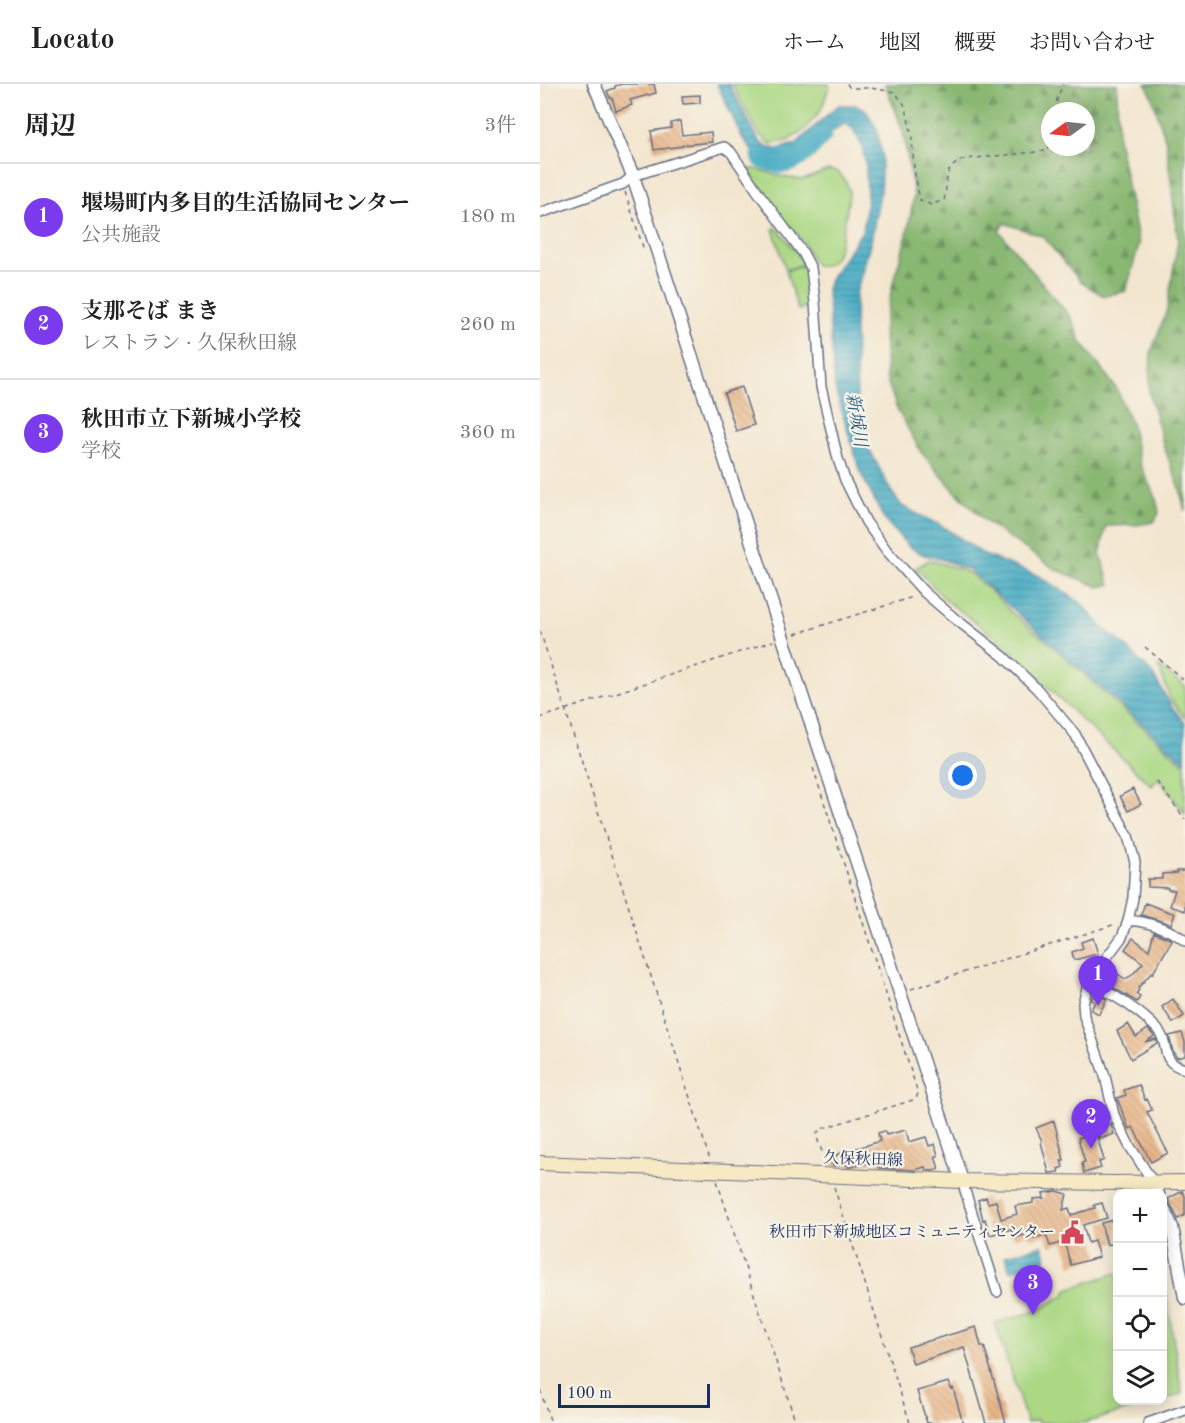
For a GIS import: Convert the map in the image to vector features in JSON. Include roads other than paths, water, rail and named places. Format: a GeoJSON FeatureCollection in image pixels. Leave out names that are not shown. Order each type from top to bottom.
{"type":"FeatureCollection","features":[{"type":"Feature","properties":{"kind":"main road","name":"久保秋田線"},"geometry":{"type":"LineString","coordinates":[[540,1163],[962,1181],[1114,1183],[1155,1188],[1185,1182]]}},
{"type":"Feature","properties":{"kind":"street"},"geometry":{"type":"LineString","coordinates":[[594,84],[633,176],[997,1293]]}},
{"type":"Feature","properties":{"kind":"street"},"geometry":{"type":"LineString","coordinates":[[540,213],[623,184],[633,176],[724,147],[731,152],[803,253],[811,268],[821,387],[832,434],[845,480],[866,522],[887,551],[924,591],[952,617],[1003,656],[1037,689],[1075,734],[1128,836],[1135,862],[1133,898],[1128,921],[1122,937],[1089,981],[1083,1003],[1084,1016],[1105,1076],[1114,1114],[1129,1145],[1155,1188]]}},
{"type":"Feature","properties":{"kind":"street"},"geometry":{"type":"LineString","coordinates":[[1128,921],[1135,920],[1160,927],[1180,936],[1185,941]]}},
{"type":"Feature","properties":{"kind":"street"},"geometry":{"type":"LineString","coordinates":[[1089,981],[1118,997],[1148,1021],[1160,1032],[1168,1059],[1174,1065],[1185,1069]]}},
{"type":"Feature","properties":{"kind":"street"},"geometry":{"type":"LineString","coordinates":[[1167,1216],[1172,1227],[1185,1298]]}},
{"type":"Feature","properties":{"kind":"street"},"geometry":{"type":"LineString","coordinates":[[1148,1423],[1185,1410]]}},
{"type":"Feature","properties":{"kind":"water"},"geometry":{"type":"Polygon","coordinates":[[[717,84],[729,84],[759,141],[768,148],[778,149],[797,143],[839,105],[856,105],[865,109],[877,129],[882,155],[880,194],[871,241],[856,294],[857,402],[868,446],[891,491],[902,506],[947,529],[985,555],[1039,576],[1080,602],[1102,627],[1122,643],[1152,673],[1172,707],[1185,723],[1185,762],[969,570],[924,555],[909,547],[884,519],[860,472],[835,388],[827,289],[830,279],[863,230],[867,200],[866,167],[862,146],[853,129],[846,124],[794,160],[776,166],[759,159],[742,137],[717,84]]]}},
{"type":"Feature","properties":{"kind":"water"},"geometry":{"type":"Polygon","coordinates":[[[1042,1245],[1047,1259],[1010,1271],[1005,1256],[1042,1245]]]}},
{"type":"Feature","properties":{"kind":"waterway","name":"新城川"},"geometry":{"type":"LineString","coordinates":[[760,157],[770,163],[788,164],[801,157],[823,135]]}},
{"type":"Feature","properties":{"kind":"waterway"},"geometry":{"type":"LineString","coordinates":[[540,1419],[541,1423]]}},
{"type":"Feature","properties":{"kind":"place","name":"堰場町内多目的生活協同センター"},"geometry":{"type":"Point","coordinates":[1098,1006]}},
{"type":"Feature","properties":{"kind":"place","name":"支那そば まき"},"geometry":{"type":"Point","coordinates":[1091,1149]}},
{"type":"Feature","properties":{"kind":"place","name":"秋田市下新城地区コミュニティセンター"},"geometry":{"type":"Point","coordinates":[1073,1233]}},
{"type":"Feature","properties":{"kind":"place","name":"秋田市立下新城小学校"},"geometry":{"type":"Point","coordinates":[1033,1315]}}]}
